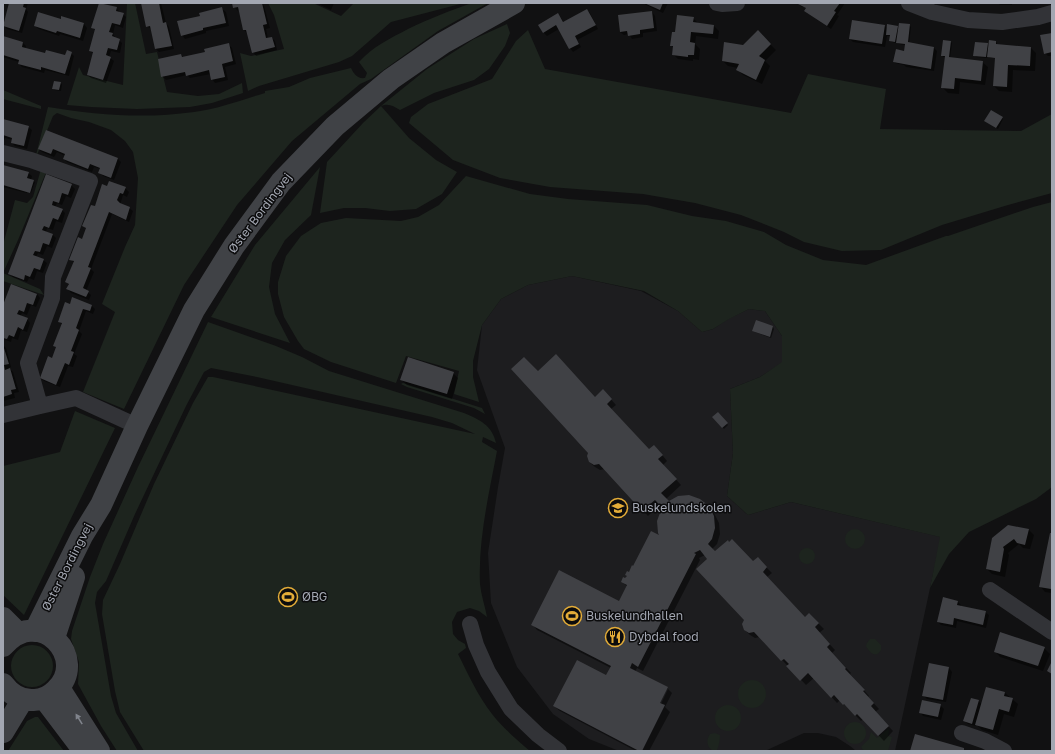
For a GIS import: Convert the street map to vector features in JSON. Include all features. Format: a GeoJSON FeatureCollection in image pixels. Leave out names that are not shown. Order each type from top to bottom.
{"type":"FeatureCollection","features":[{"type":"Feature","properties":{"kind":"street","name":"Øster Bordingvej"},"geometry":{"type":"LineString","coordinates":[[28,637],[72,582],[101,505],[137,426],[194,310],[234,246],[281,182],[335,126],[391,78],[443,43],[514,3]]}},
{"type":"Feature","properties":{"kind":"street"},"geometry":{"type":"LineString","coordinates":[[717,3],[737,3]]}},
{"type":"Feature","properties":{"kind":"street"},"geometry":{"type":"LineString","coordinates":[[909,3],[932,12],[968,20],[1002,22],[1038,17],[1052,13]]}},
{"type":"Feature","properties":{"kind":"street"},"geometry":{"type":"LineString","coordinates":[[3,153],[31,160],[90,181],[53,276],[52,298],[28,363],[40,406]]}},
{"type":"Feature","properties":{"kind":"street"},"geometry":{"type":"LineString","coordinates":[[3,415],[76,398],[137,426]]}},
{"type":"Feature","properties":{"kind":"street"},"geometry":{"type":"LineString","coordinates":[[990,590],[1052,632]]}},
{"type":"Feature","properties":{"kind":"street"},"geometry":{"type":"LineString","coordinates":[[3,618],[28,637],[59,644],[64,651],[67,667],[65,676],[23,693],[3,732]]}},
{"type":"Feature","properties":{"kind":"street"},"geometry":{"type":"LineString","coordinates":[[470,624],[476,645],[488,672],[511,708],[538,735],[559,751]]}},
{"type":"Feature","properties":{"kind":"street"},"geometry":{"type":"LineString","coordinates":[[23,693],[84,751]]}},
{"type":"Feature","properties":{"kind":"street"},"geometry":{"type":"LineString","coordinates":[[23,693],[99,751]]}},
{"type":"Feature","properties":{"kind":"street"},"geometry":{"type":"LineString","coordinates":[[962,733],[985,741],[1004,751]]}},
{"type":"Feature","properties":{"kind":"shaded area"},"geometry":{"type":"Polygon","coordinates":[[[127,3],[135,3],[146,54],[157,52],[167,92],[198,96],[219,94],[242,83],[243,93],[212,103],[190,107],[137,109],[67,105],[79,67],[83,75],[123,85],[127,3]]]}},
{"type":"Feature","properties":{"kind":"shaded area"},"geometry":{"type":"Polygon","coordinates":[[[268,3],[313,3],[341,16],[354,3],[464,3],[391,22],[352,56],[339,62],[259,86],[248,91],[240,53],[251,56],[284,49],[274,15],[268,3]]]}},
{"type":"Feature","properties":{"kind":"shaded area"},"geometry":{"type":"Polygon","coordinates":[[[472,3],[488,3],[438,31],[371,79],[360,84],[292,141],[237,205],[184,285],[124,409],[83,392],[115,312],[102,304],[135,225],[138,178],[133,152],[125,141],[111,130],[57,113],[53,116],[36,155],[48,107],[102,114],[139,116],[176,114],[221,107],[265,93],[265,91],[289,87],[310,78],[351,68],[358,77],[365,78],[367,73],[359,62],[376,47],[416,25],[472,3]]]}},
{"type":"Feature","properties":{"kind":"shaded area"},"geometry":{"type":"Polygon","coordinates":[[[507,24],[510,33],[505,46],[489,69],[474,80],[434,93],[400,110],[389,105],[381,106],[427,69],[474,39],[507,24]]]}},
{"type":"Feature","properties":{"kind":"shaded area"},"geometry":{"type":"Polygon","coordinates":[[[528,30],[545,69],[791,113],[808,74],[886,89],[880,129],[1021,131],[1052,114],[1052,193],[942,225],[881,250],[842,251],[804,242],[784,232],[741,215],[695,203],[643,194],[550,187],[500,178],[453,160],[409,123],[411,117],[428,104],[492,79],[516,41],[528,30]]]}},
{"type":"Feature","properties":{"kind":"shaded area"},"geometry":{"type":"Polygon","coordinates":[[[3,90],[41,106],[41,109],[3,99],[3,90]]]}},
{"type":"Feature","properties":{"kind":"shaded area"},"geometry":{"type":"Polygon","coordinates":[[[381,106],[409,138],[436,160],[457,172],[442,194],[416,209],[390,211],[365,208],[344,208],[320,213],[327,162],[381,106]]]}},
{"type":"Feature","properties":{"kind":"shaded area"},"geometry":{"type":"Polygon","coordinates":[[[320,167],[311,215],[285,240],[272,263],[269,287],[275,314],[290,343],[211,317],[255,245],[320,167]]]}},
{"type":"Feature","properties":{"kind":"shaded area"},"geometry":{"type":"Polygon","coordinates":[[[41,169],[47,170],[18,240],[3,273],[3,245],[15,200],[27,203],[33,197],[41,169]]]}},
{"type":"Feature","properties":{"kind":"shaded area"},"geometry":{"type":"Polygon","coordinates":[[[466,176],[530,194],[568,199],[647,205],[692,216],[726,221],[764,232],[786,245],[823,260],[866,265],[946,236],[1052,202],[1052,487],[1036,499],[969,532],[949,554],[930,588],[940,537],[791,502],[748,515],[727,496],[733,453],[730,389],[760,377],[782,362],[782,336],[765,311],[749,309],[713,329],[702,332],[678,311],[644,291],[572,276],[528,285],[501,299],[482,325],[473,361],[473,377],[479,402],[454,394],[459,371],[406,356],[396,383],[331,362],[304,349],[284,317],[278,294],[278,282],[286,256],[301,236],[321,223],[346,218],[401,221],[418,217],[439,205],[466,176]]]}},
{"type":"Feature","properties":{"kind":"shaded area"},"geometry":{"type":"Polygon","coordinates":[[[3,273],[40,289],[44,295],[3,281],[3,273]]]}},
{"type":"Feature","properties":{"kind":"shaded area","name":"Buskelundskolen"},"geometry":{"type":"Polygon","coordinates":[[[572,276],[641,291],[678,311],[702,332],[713,329],[728,319],[749,309],[765,311],[782,336],[782,363],[760,377],[730,389],[733,453],[727,496],[748,515],[791,502],[941,537],[895,751],[856,751],[836,737],[818,733],[804,733],[765,751],[619,751],[589,739],[553,714],[517,667],[491,603],[488,553],[505,448],[477,370],[482,325],[501,299],[528,285],[572,276]]]}},
{"type":"Feature","properties":{"kind":"shaded area","name":"ØBG"},"geometry":{"type":"Polygon","coordinates":[[[208,322],[276,346],[329,371],[464,413],[480,421],[492,432],[496,443],[483,437],[482,442],[497,451],[482,533],[480,584],[487,617],[479,611],[470,608],[457,612],[452,622],[453,634],[458,640],[465,644],[466,648],[458,654],[482,700],[505,729],[530,751],[144,751],[120,712],[102,614],[103,600],[154,484],[193,403],[208,377],[475,434],[452,423],[432,417],[211,368],[204,372],[186,406],[135,514],[106,581],[97,592],[95,603],[111,696],[116,713],[138,751],[117,751],[101,726],[78,684],[79,662],[71,639],[72,631],[103,544],[138,467],[208,322]]]}},
{"type":"Feature","properties":{"kind":"shaded area"},"geometry":{"type":"Polygon","coordinates":[[[403,383],[482,408],[485,414],[474,408],[407,387],[401,384],[403,383]]]}},
{"type":"Feature","properties":{"kind":"shaded area"},"geometry":{"type":"Polygon","coordinates":[[[75,411],[115,428],[24,615],[3,595],[3,466],[60,452],[75,411]]]}},
{"type":"Feature","properties":{"kind":"shaded area"},"geometry":{"type":"Polygon","coordinates":[[[855,529],[862,532],[865,539],[862,546],[855,549],[848,546],[845,539],[848,532],[855,529]]]}},
{"type":"Feature","properties":{"kind":"shaded area"},"geometry":{"type":"Polygon","coordinates":[[[804,548],[810,548],[815,553],[813,562],[810,564],[804,564],[799,559],[799,553],[804,548]]]}},
{"type":"Feature","properties":{"kind":"shaded area"},"geometry":{"type":"Polygon","coordinates":[[[870,639],[875,639],[881,645],[881,650],[875,655],[869,651],[866,646],[870,639]]]}},
{"type":"Feature","properties":{"kind":"shaded area"},"geometry":{"type":"Polygon","coordinates":[[[32,645],[47,651],[53,666],[47,681],[32,687],[17,681],[11,666],[17,651],[32,645]]]}},
{"type":"Feature","properties":{"kind":"shaded area"},"geometry":{"type":"Polygon","coordinates":[[[752,680],[762,684],[766,694],[762,704],[752,708],[742,704],[738,694],[742,684],[752,680]]]}},
{"type":"Feature","properties":{"kind":"shaded area"},"geometry":{"type":"Polygon","coordinates":[[[728,705],[737,709],[741,718],[737,727],[728,731],[719,727],[715,718],[719,709],[728,705]]]}},
{"type":"Feature","properties":{"kind":"shaded area"},"geometry":{"type":"Polygon","coordinates":[[[38,717],[64,751],[8,751],[27,721],[38,717]]]}},
{"type":"Feature","properties":{"kind":"shaded area"},"geometry":{"type":"Polygon","coordinates":[[[855,722],[863,725],[866,733],[863,741],[855,744],[847,741],[844,733],[847,725],[855,722]]]}},
{"type":"Feature","properties":{"kind":"shaded area"},"geometry":{"type":"Polygon","coordinates":[[[888,729],[888,736],[892,737],[888,751],[864,751],[861,747],[869,739],[871,732],[877,738],[888,729]]]}},
{"type":"Feature","properties":{"kind":"shaded area"},"geometry":{"type":"Polygon","coordinates":[[[715,733],[720,735],[720,737],[717,750],[714,751],[709,748],[707,741],[710,734],[715,733]]]}},
{"type":"Feature","properties":{"kind":"building"},"geometry":{"type":"Polygon","coordinates":[[[9,3],[24,3],[23,7],[26,8],[19,31],[3,26],[9,3]]]}},
{"type":"Feature","properties":{"kind":"building"},"geometry":{"type":"Polygon","coordinates":[[[99,3],[117,7],[116,11],[124,13],[120,25],[112,23],[109,32],[113,33],[112,36],[120,39],[117,50],[108,48],[106,55],[111,57],[103,80],[87,75],[93,52],[89,51],[95,29],[91,28],[99,3]]]}},
{"type":"Feature","properties":{"kind":"building"},"geometry":{"type":"Polygon","coordinates":[[[141,3],[159,3],[163,23],[166,22],[172,46],[155,49],[150,26],[146,27],[141,3]]]}},
{"type":"Feature","properties":{"kind":"building"},"geometry":{"type":"Polygon","coordinates":[[[232,3],[262,3],[267,24],[263,25],[266,38],[272,37],[275,47],[252,53],[246,30],[243,30],[238,7],[233,8],[232,3]]]}},
{"type":"Feature","properties":{"kind":"building"},"geometry":{"type":"Polygon","coordinates":[[[644,3],[663,3],[660,10],[644,3]]]}},
{"type":"Feature","properties":{"kind":"building"},"geometry":{"type":"Polygon","coordinates":[[[796,3],[840,3],[834,11],[836,12],[827,26],[804,11],[806,8],[796,3]]]}},
{"type":"Feature","properties":{"kind":"building"},"geometry":{"type":"Polygon","coordinates":[[[222,7],[226,23],[203,28],[203,30],[181,36],[177,21],[200,16],[199,13],[222,7]]]}},
{"type":"Feature","properties":{"kind":"building"},"geometry":{"type":"Polygon","coordinates":[[[587,9],[596,25],[575,36],[579,44],[569,49],[556,25],[543,33],[538,25],[558,13],[563,22],[587,9]]]}},
{"type":"Feature","properties":{"kind":"building"},"geometry":{"type":"Polygon","coordinates":[[[652,11],[654,28],[640,30],[640,34],[628,36],[627,31],[620,32],[618,15],[652,11]]]}},
{"type":"Feature","properties":{"kind":"building"},"geometry":{"type":"Polygon","coordinates":[[[38,12],[61,19],[61,16],[84,23],[80,38],[57,31],[56,33],[34,26],[38,12]]]}},
{"type":"Feature","properties":{"kind":"building"},"geometry":{"type":"Polygon","coordinates":[[[677,15],[694,17],[693,22],[714,25],[713,34],[691,32],[690,42],[695,43],[694,55],[688,55],[688,57],[672,55],[673,46],[670,46],[672,32],[675,32],[677,15]]]}},
{"type":"Feature","properties":{"kind":"building"},"geometry":{"type":"Polygon","coordinates":[[[852,20],[885,25],[882,44],[849,39],[852,20]]]}},
{"type":"Feature","properties":{"kind":"building"},"geometry":{"type":"Polygon","coordinates":[[[899,23],[910,24],[908,42],[934,47],[931,69],[893,62],[896,49],[904,51],[905,44],[896,43],[899,23]]]}},
{"type":"Feature","properties":{"kind":"building"},"geometry":{"type":"Polygon","coordinates":[[[887,24],[898,26],[895,42],[889,41],[890,35],[886,35],[887,24]]]}},
{"type":"Feature","properties":{"kind":"building"},"geometry":{"type":"Polygon","coordinates":[[[758,30],[771,44],[759,56],[765,60],[756,80],[736,70],[739,64],[722,61],[724,42],[743,45],[758,30]]]}},
{"type":"Feature","properties":{"kind":"building"},"geometry":{"type":"Polygon","coordinates":[[[1052,33],[1052,52],[1044,54],[1040,35],[1052,33]]]}},
{"type":"Feature","properties":{"kind":"building"},"geometry":{"type":"Polygon","coordinates":[[[3,36],[23,42],[22,47],[45,53],[46,50],[65,55],[67,50],[72,52],[65,74],[41,67],[41,70],[18,64],[19,60],[3,55],[3,36]]]}},
{"type":"Feature","properties":{"kind":"building"},"geometry":{"type":"Polygon","coordinates":[[[943,40],[951,41],[949,57],[983,61],[981,81],[955,78],[954,89],[941,88],[945,56],[941,56],[943,40]]]}},
{"type":"Feature","properties":{"kind":"building"},"geometry":{"type":"Polygon","coordinates":[[[989,40],[996,41],[996,44],[1031,47],[1030,66],[1008,65],[1007,87],[993,86],[995,58],[987,57],[989,40]]]}},
{"type":"Feature","properties":{"kind":"building"},"geometry":{"type":"Polygon","coordinates":[[[975,42],[988,43],[986,57],[973,56],[975,42]]]}},
{"type":"Feature","properties":{"kind":"building"},"geometry":{"type":"Polygon","coordinates":[[[229,43],[233,61],[222,64],[225,77],[211,80],[209,70],[186,76],[185,72],[161,77],[158,59],[181,54],[182,57],[205,52],[204,49],[229,43]]]}},
{"type":"Feature","properties":{"kind":"building"},"geometry":{"type":"Polygon","coordinates":[[[54,81],[61,82],[59,90],[52,89],[54,81]]]}},
{"type":"Feature","properties":{"kind":"building"},"geometry":{"type":"Polygon","coordinates":[[[991,110],[1003,117],[996,128],[984,121],[991,110]]]}},
{"type":"Feature","properties":{"kind":"building"},"geometry":{"type":"Polygon","coordinates":[[[3,119],[29,126],[24,146],[11,143],[12,138],[3,135],[3,119]]]}},
{"type":"Feature","properties":{"kind":"building"},"geometry":{"type":"Polygon","coordinates":[[[46,130],[118,158],[111,178],[98,173],[100,168],[90,164],[88,169],[63,159],[65,154],[53,149],[51,154],[38,149],[46,130]]]}},
{"type":"Feature","properties":{"kind":"building"},"geometry":{"type":"Polygon","coordinates":[[[3,165],[29,172],[27,178],[34,180],[30,193],[3,185],[3,165]]]}},
{"type":"Feature","properties":{"kind":"building"},"geometry":{"type":"Polygon","coordinates":[[[46,174],[72,184],[68,195],[62,193],[59,203],[53,201],[52,205],[63,209],[58,220],[53,218],[49,228],[44,226],[42,230],[53,234],[49,245],[43,243],[40,252],[35,251],[33,255],[44,259],[40,270],[34,268],[30,277],[25,275],[24,280],[8,274],[46,174]]]}},
{"type":"Feature","properties":{"kind":"building"},"geometry":{"type":"Polygon","coordinates":[[[109,181],[126,187],[123,194],[120,193],[117,200],[120,203],[130,207],[126,220],[109,212],[88,267],[91,268],[83,288],[89,291],[86,297],[66,289],[69,284],[65,282],[74,261],[69,260],[78,237],[82,239],[86,228],[82,226],[91,205],[95,206],[102,184],[107,186],[109,181]]]}},
{"type":"Feature","properties":{"kind":"building"},"geometry":{"type":"Polygon","coordinates":[[[11,284],[37,294],[33,305],[27,303],[24,312],[19,310],[17,314],[28,318],[23,330],[18,327],[14,337],[9,335],[7,339],[3,338],[3,305],[11,284]]]}},
{"type":"Feature","properties":{"kind":"building"},"geometry":{"type":"Polygon","coordinates":[[[72,297],[92,305],[90,311],[83,309],[76,328],[79,330],[71,351],[74,352],[69,365],[65,363],[56,385],[40,378],[48,356],[52,358],[56,347],[53,346],[62,323],[58,322],[65,302],[70,304],[72,297]]]}},
{"type":"Feature","properties":{"kind":"building"},"geometry":{"type":"Polygon","coordinates":[[[756,320],[773,326],[770,337],[752,331],[756,320]]]}},
{"type":"Feature","properties":{"kind":"building"},"geometry":{"type":"Polygon","coordinates":[[[3,345],[9,364],[4,365],[5,370],[10,368],[16,389],[11,390],[12,394],[3,397],[3,345]]]}},
{"type":"Feature","properties":{"kind":"building"},"geometry":{"type":"Polygon","coordinates":[[[556,354],[595,397],[603,389],[612,399],[607,404],[649,449],[654,445],[663,455],[658,459],[677,479],[661,493],[669,501],[678,496],[689,495],[700,499],[709,506],[714,516],[715,528],[712,539],[708,544],[715,551],[728,540],[729,542],[732,539],[753,561],[758,557],[767,567],[763,572],[805,617],[809,613],[819,623],[815,627],[830,644],[827,647],[865,690],[863,691],[874,703],[871,706],[889,726],[878,736],[857,714],[855,716],[834,695],[831,698],[808,673],[800,681],[786,666],[789,664],[784,659],[781,661],[754,632],[749,633],[744,630],[742,624],[744,620],[696,569],[707,559],[700,550],[694,553],[696,554],[638,667],[632,663],[630,668],[668,687],[660,703],[665,705],[642,751],[639,751],[553,706],[577,660],[606,675],[611,666],[531,625],[559,570],[619,601],[627,585],[621,582],[623,577],[625,578],[627,576],[625,575],[627,571],[629,572],[632,565],[633,566],[651,531],[659,535],[657,521],[662,508],[655,500],[642,511],[599,464],[594,465],[589,462],[587,456],[588,453],[511,369],[524,357],[538,371],[556,354]]]}},
{"type":"Feature","properties":{"kind":"building"},"geometry":{"type":"Polygon","coordinates":[[[408,357],[454,372],[447,394],[400,380],[408,357]]]}},
{"type":"Feature","properties":{"kind":"building"},"geometry":{"type":"Polygon","coordinates":[[[718,412],[728,423],[722,428],[712,417],[718,412]]]}},
{"type":"Feature","properties":{"kind":"building"},"geometry":{"type":"Polygon","coordinates":[[[1008,525],[1029,529],[1025,545],[1017,543],[1014,539],[1003,547],[1004,549],[1000,572],[986,569],[992,538],[1008,525]]]}},
{"type":"Feature","properties":{"kind":"building"},"geometry":{"type":"Polygon","coordinates":[[[1050,533],[1052,533],[1051,589],[1039,587],[1050,533]]]}},
{"type":"Feature","properties":{"kind":"building"},"geometry":{"type":"Polygon","coordinates":[[[943,597],[958,601],[957,605],[986,611],[983,625],[954,618],[953,625],[937,622],[943,597]]]}},
{"type":"Feature","properties":{"kind":"building"},"geometry":{"type":"Polygon","coordinates":[[[1000,632],[1045,647],[1038,666],[994,652],[1000,632]]]}},
{"type":"Feature","properties":{"kind":"building"},"geometry":{"type":"Polygon","coordinates":[[[1052,661],[1052,674],[1047,671],[1052,661]]]}},
{"type":"Feature","properties":{"kind":"building"},"geometry":{"type":"Polygon","coordinates":[[[929,663],[949,667],[943,700],[922,696],[929,663]]]}},
{"type":"Feature","properties":{"kind":"building"},"geometry":{"type":"Polygon","coordinates":[[[986,687],[1005,692],[1004,696],[1013,698],[1009,712],[999,709],[993,730],[975,725],[986,687]]]}},
{"type":"Feature","properties":{"kind":"building"},"geometry":{"type":"Polygon","coordinates":[[[971,698],[979,700],[972,724],[963,721],[971,698]]]}},
{"type":"Feature","properties":{"kind":"building"},"geometry":{"type":"Polygon","coordinates":[[[922,700],[941,704],[938,717],[919,713],[922,700]]]}},
{"type":"Feature","properties":{"kind":"building"},"geometry":{"type":"Polygon","coordinates":[[[915,734],[964,748],[964,751],[910,751],[915,734]]]}},
{"type":"Feature","properties":{"kind":"place","name":"Buskelundskolen"},"geometry":{"type":"Point","coordinates":[618,508]}},
{"type":"Feature","properties":{"kind":"place","name":"ØBG"},"geometry":{"type":"Point","coordinates":[288,597]}},
{"type":"Feature","properties":{"kind":"place","name":"Buskelundhallen"},"geometry":{"type":"Point","coordinates":[572,616]}},
{"type":"Feature","properties":{"kind":"place","name":"Dybdal food"},"geometry":{"type":"Point","coordinates":[615,637]}}]}
